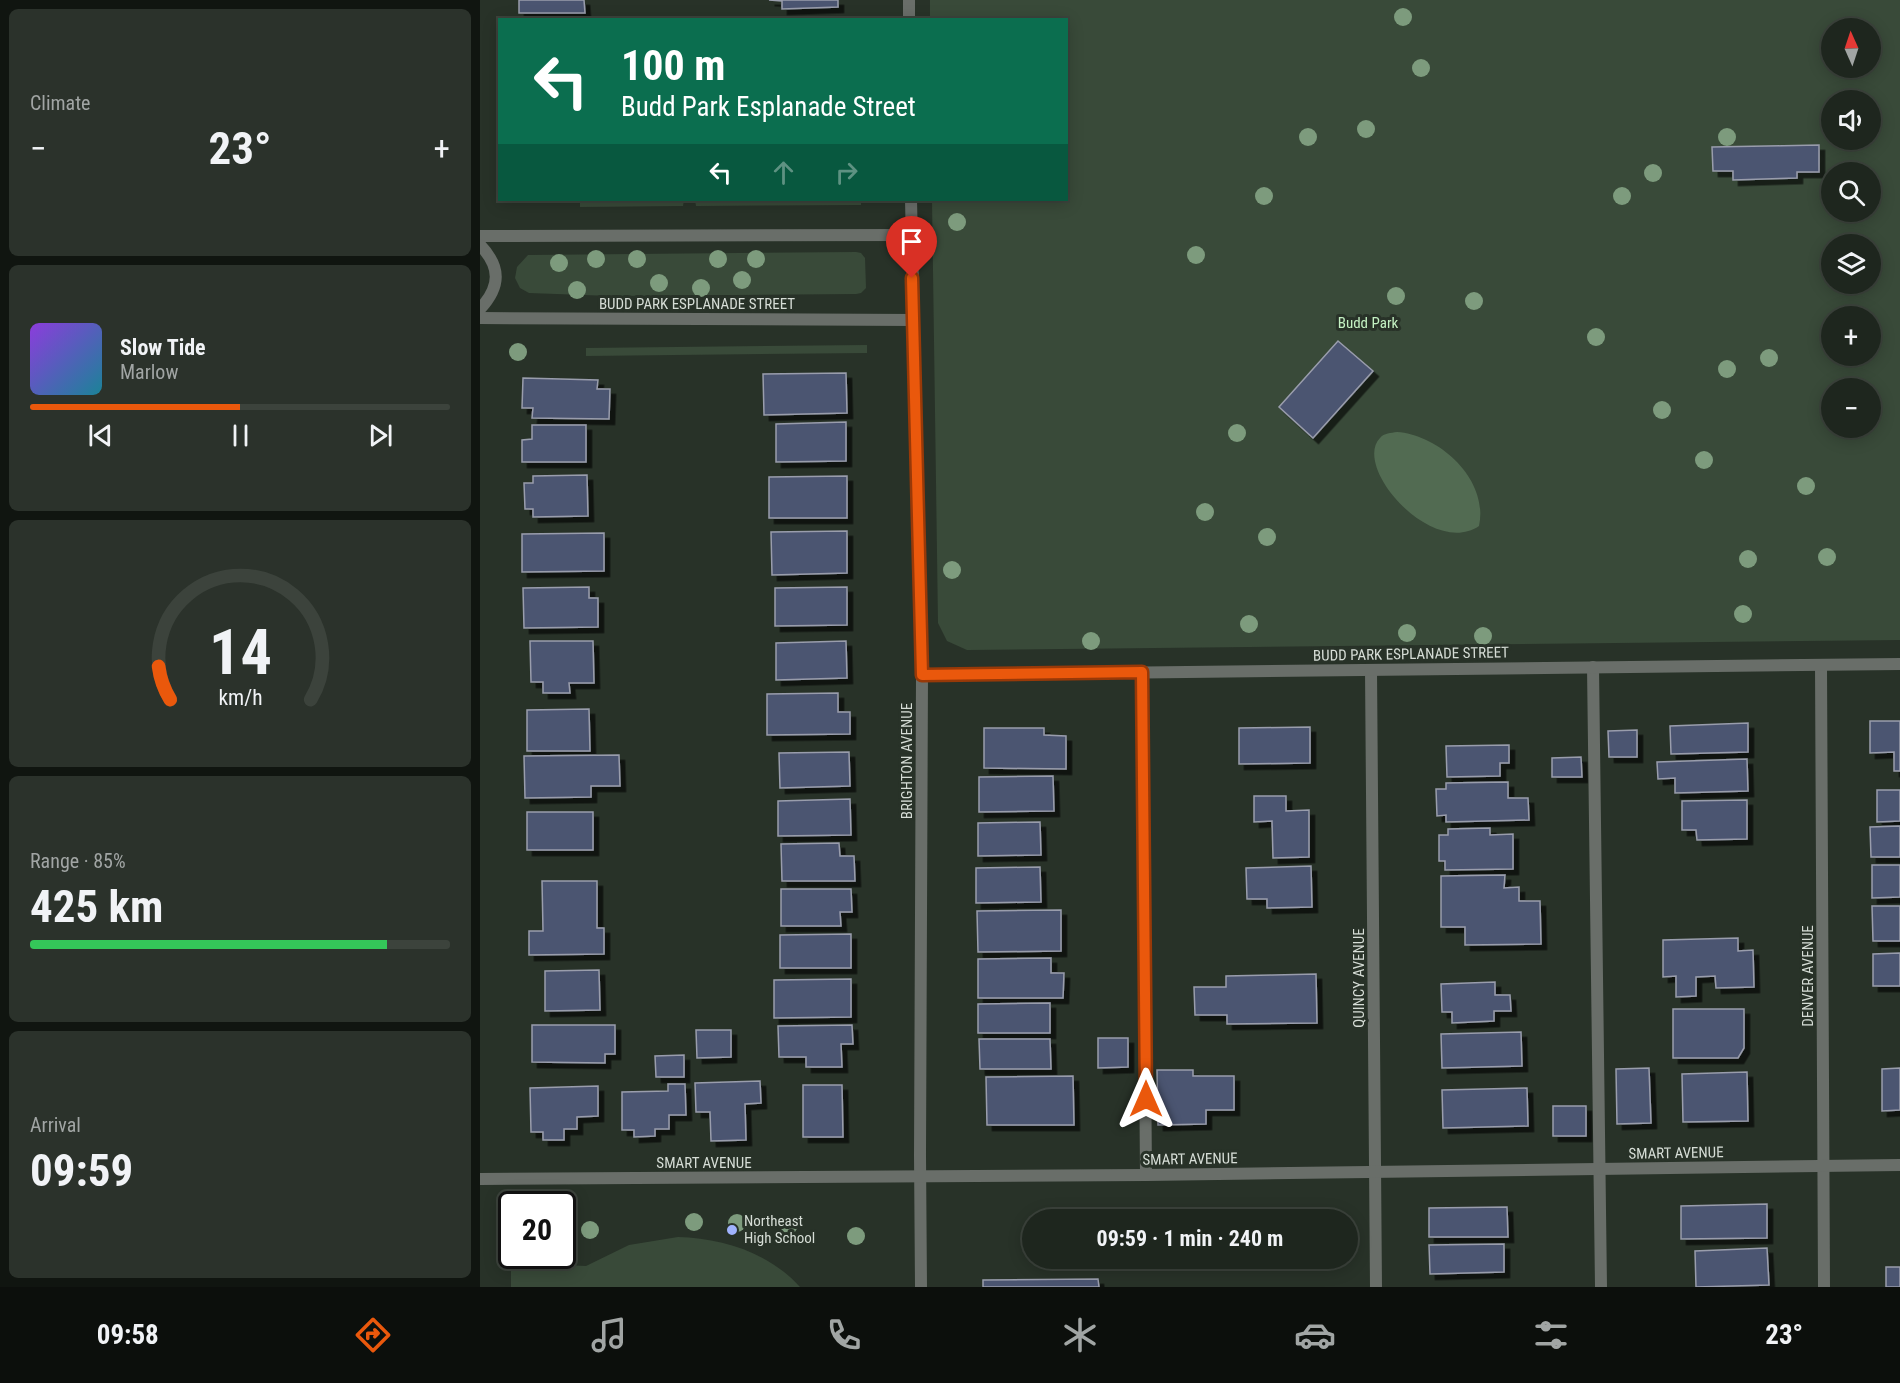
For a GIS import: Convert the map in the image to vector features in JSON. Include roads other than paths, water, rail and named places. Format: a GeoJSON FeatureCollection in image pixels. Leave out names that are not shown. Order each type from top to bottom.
{"type":"FeatureCollection","features":[{"type":"Feature","properties":{"kind":"street"},"geometry":{"type":"LineString","coordinates":[[909,0],[909,18]]}},
{"type":"Feature","properties":{"kind":"street","name":"BRIGHTON AVENUE"},"geometry":{"type":"LineString","coordinates":[[911,201],[922,675],[921,1287]]}},
{"type":"Feature","properties":{"kind":"street"},"geometry":{"type":"LineString","coordinates":[[480,236],[911,235]]}},
{"type":"Feature","properties":{"kind":"street"},"geometry":{"type":"LineString","coordinates":[[480,245],[492,257],[497,276],[492,296],[480,309]]}},
{"type":"Feature","properties":{"kind":"street","name":"BUDD PARK ESPLANADE STREET"},"geometry":{"type":"LineString","coordinates":[[480,318],[914,320]]}},
{"type":"Feature","properties":{"kind":"street","name":"BUDD PARK ESPLANADE STREET"},"geometry":{"type":"LineString","coordinates":[[922,675],[1900,664]]}},
{"type":"Feature","properties":{"kind":"street","name":"DENVER AVENUE"},"geometry":{"type":"LineString","coordinates":[[1821,665],[1824,1287]]}},
{"type":"Feature","properties":{"kind":"street"},"geometry":{"type":"LineString","coordinates":[[1593,667],[1601,1287]]}},
{"type":"Feature","properties":{"kind":"street","name":"QUINCY AVENUE"},"geometry":{"type":"LineString","coordinates":[[1371,670],[1376,1287]]}},
{"type":"Feature","properties":{"kind":"street"},"geometry":{"type":"LineString","coordinates":[[1142,672],[1146,1175]]}},
{"type":"Feature","properties":{"kind":"street","name":"SMART AVENUE"},"geometry":{"type":"LineString","coordinates":[[480,1179],[1146,1175],[1900,1165]]}},
{"type":"Feature","properties":{"kind":"place","name":"Northeast High School"},"geometry":{"type":"Point","coordinates":[732,1230]}},
{"type":"Feature","properties":{"kind":"park label","name":"Budd Park"},"geometry":{"type":"Point","coordinates":[1368,323]}}]}
